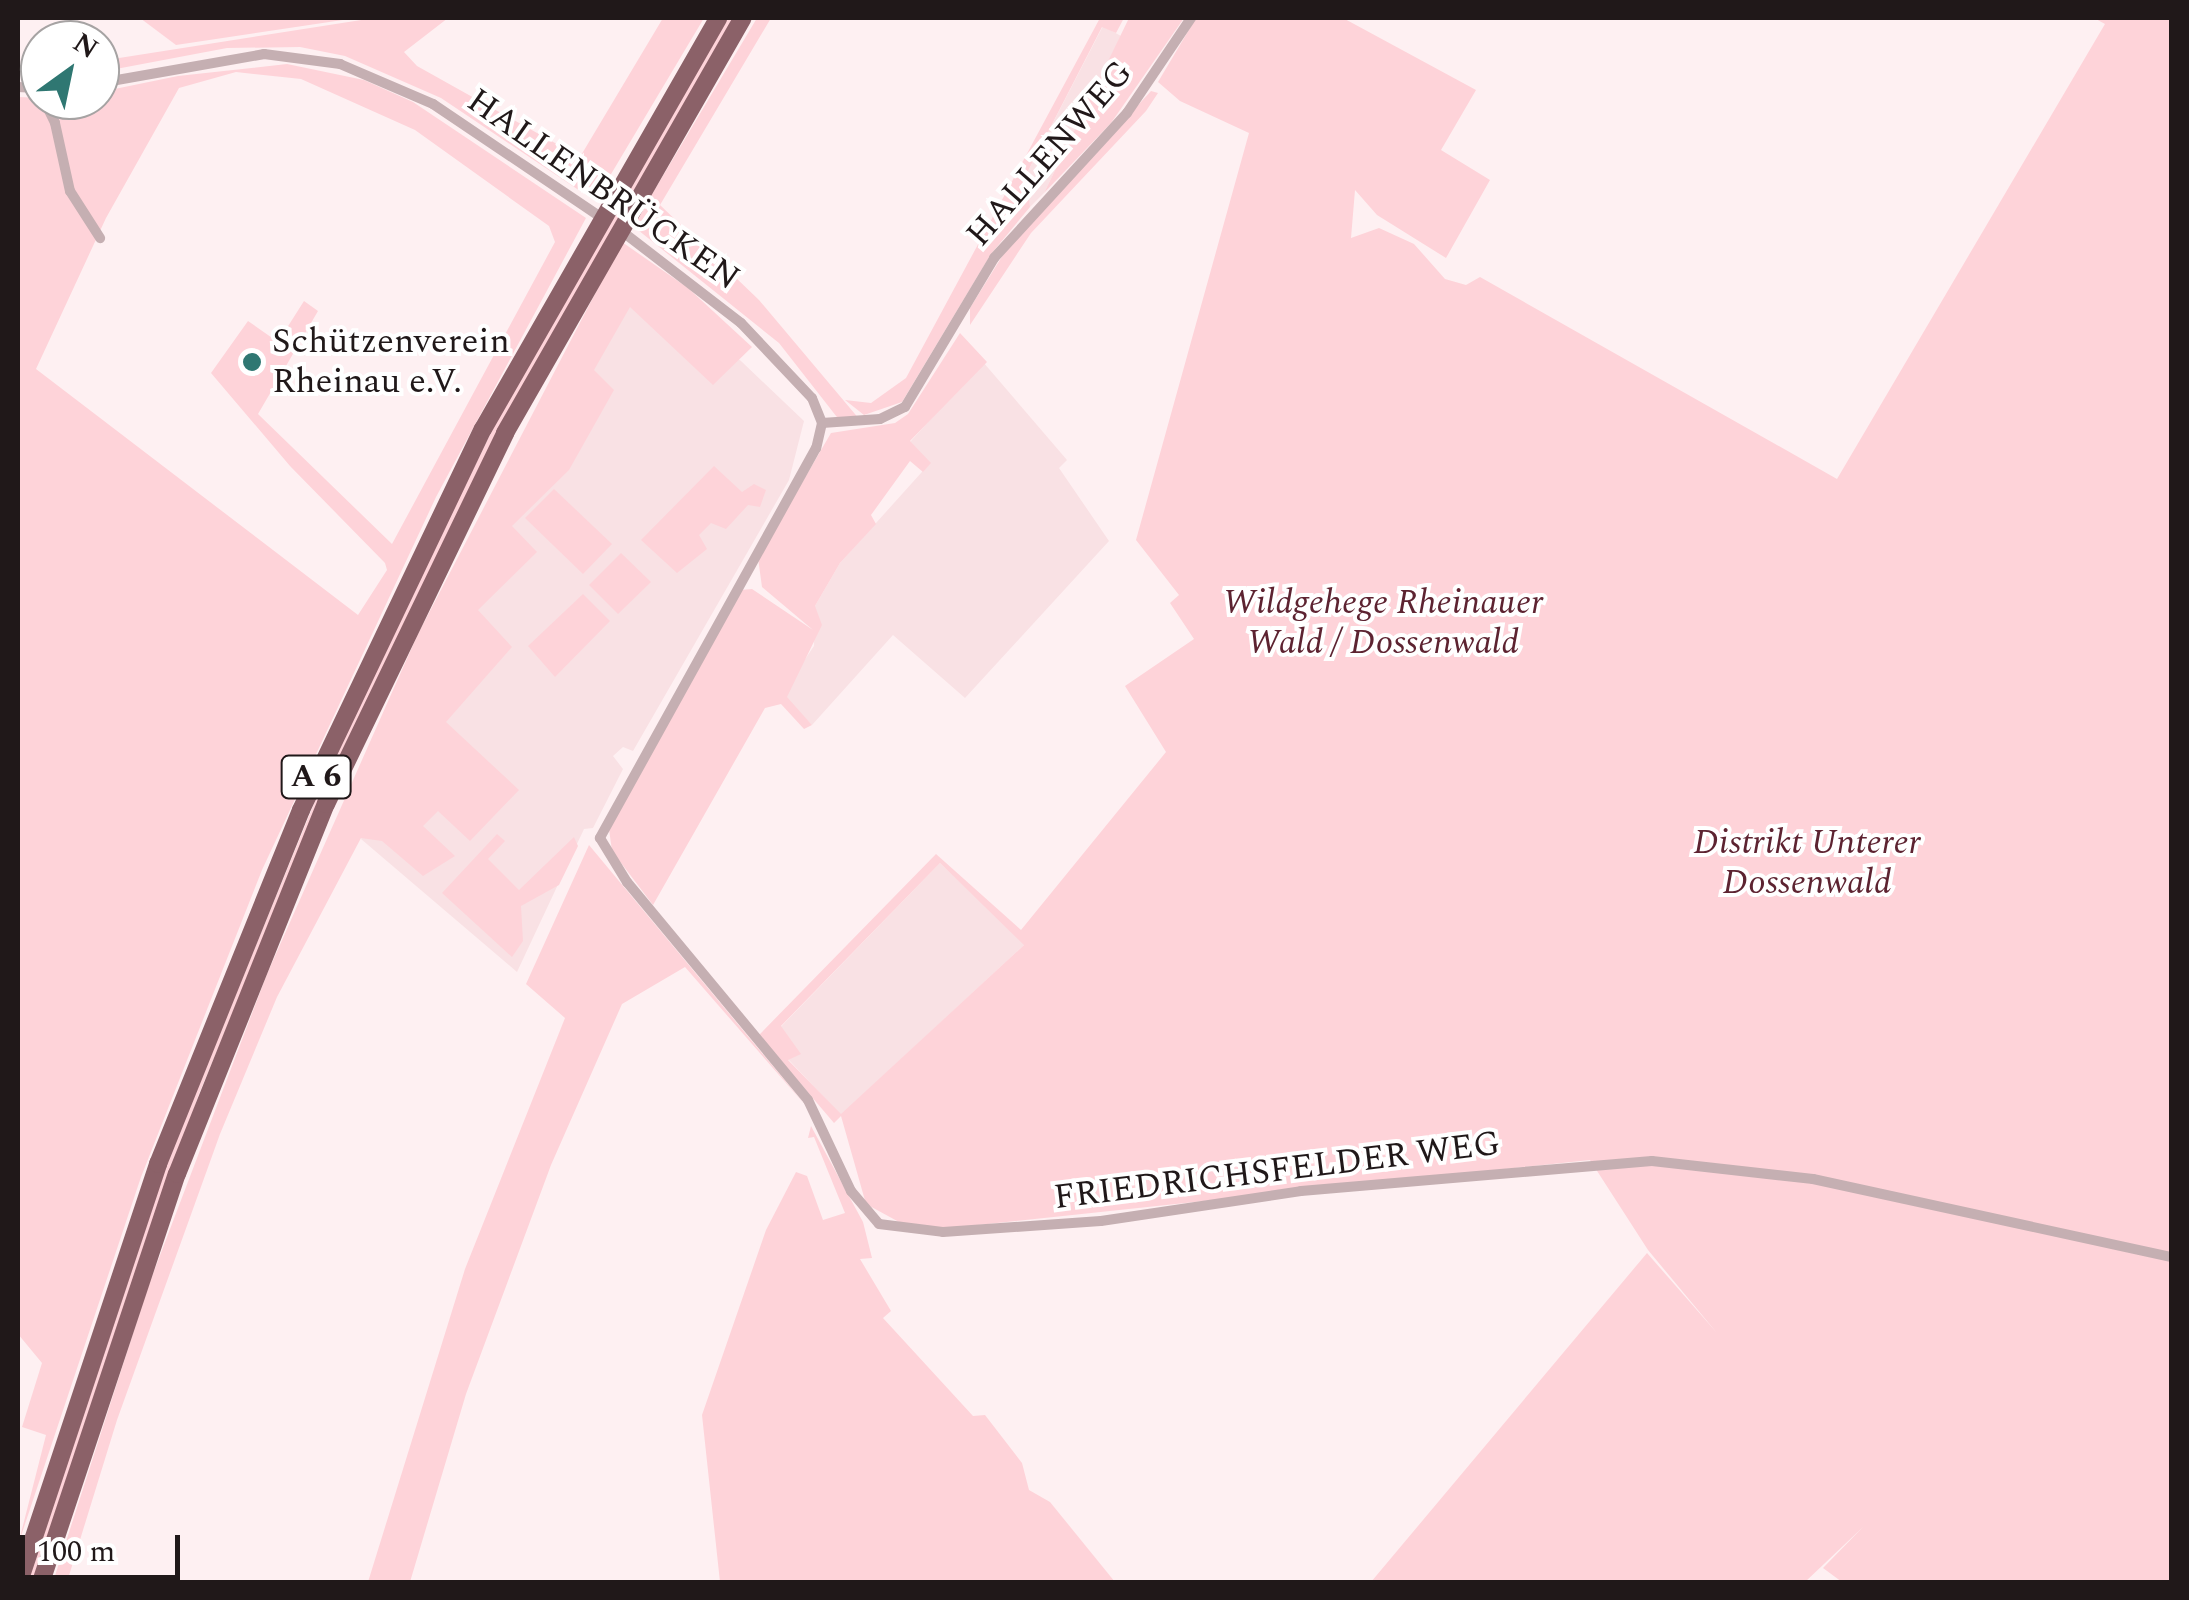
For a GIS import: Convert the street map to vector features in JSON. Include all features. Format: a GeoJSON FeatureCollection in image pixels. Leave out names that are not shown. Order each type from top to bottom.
{"type":"FeatureCollection","features":[{"type":"Feature","properties":{"kind":"highway","name":"A 6"},"geometry":{"type":"LineString","coordinates":[[19,1582],[151,1182],[301,810],[484,430],[718,18]]}},
{"type":"Feature","properties":{"kind":"highway","name":"A 6"},"geometry":{"type":"LineString","coordinates":[[41,1582],[170,1193],[326,804],[514,416],[743,18]]}},
{"type":"Feature","properties":{"kind":"street","name":"HALLENWEG"},"geometry":{"type":"LineString","coordinates":[[822,423],[880,419],[905,407],[994,258],[1127,113],[1191,18]]}},
{"type":"Feature","properties":{"kind":"street","name":"HALLENBRÜCKEN"},"geometry":{"type":"LineString","coordinates":[[120,79],[264,54],[340,64],[418,96],[641,244],[741,323],[812,398],[822,423]]}},
{"type":"Feature","properties":{"kind":"street"},"geometry":{"type":"LineString","coordinates":[[51,120],[63,152],[70,190],[100,238]]}},
{"type":"Feature","properties":{"kind":"street","name":"FRIEDRICHSFELDER WEG"},"geometry":{"type":"LineString","coordinates":[[822,423],[816,448],[606,820],[600,838],[627,882],[800,1089],[862,1210],[890,1228],[943,1232],[1100,1221],[1301,1191],[1652,1161],[1813,1178],[2172,1256]]}},
{"type":"Feature","properties":{"kind":"shaded area"},"geometry":{"type":"Polygon","coordinates":[[[1103,26],[1121,36],[1044,193],[1030,207],[1027,173],[1103,26]]]}},
{"type":"Feature","properties":{"kind":"shaded area"},"geometry":{"type":"Polygon","coordinates":[[[631,278],[741,361],[804,421],[789,480],[633,751],[623,747],[613,756],[623,769],[593,828],[584,829],[517,972],[361,839],[631,278]]]}},
{"type":"Feature","properties":{"kind":"shaded area"},"geometry":{"type":"Polygon","coordinates":[[[983,362],[1067,460],[1059,468],[1109,541],[965,698],[893,635],[812,725],[787,699],[787,686],[814,646],[815,606],[840,563],[930,463],[910,442],[983,362]]]}},
{"type":"Feature","properties":{"kind":"shaded area"},"geometry":{"type":"Polygon","coordinates":[[[940,863],[1025,944],[841,1115],[769,1039],[940,863]]]}},
{"type":"Feature","properties":{"kind":"green space"},"geometry":{"type":"Polygon","coordinates":[[[140,18],[356,18],[176,45],[140,18]]]}},
{"type":"Feature","properties":{"kind":"green space"},"geometry":{"type":"Polygon","coordinates":[[[374,18],[448,18],[404,52],[417,66],[580,157],[663,18],[704,18],[595,201],[441,98],[345,56],[300,47],[227,48],[120,68],[120,58],[374,18]]]}},
{"type":"Feature","properties":{"kind":"green space"},"geometry":{"type":"Polygon","coordinates":[[[726,18],[734,18],[515,400],[334,770],[199,1094],[33,1582],[27,1582],[155,1191],[339,743],[509,396],[726,18]]]}},
{"type":"Feature","properties":{"kind":"green space"},"geometry":{"type":"Polygon","coordinates":[[[757,18],[771,18],[660,205],[759,300],[860,420],[840,421],[779,343],[633,226],[757,18]]]}},
{"type":"Feature","properties":{"kind":"green space"},"geometry":{"type":"Polygon","coordinates":[[[1100,18],[1124,18],[1116,33],[1102,27],[1027,173],[1030,207],[991,254],[902,402],[864,415],[845,400],[871,403],[906,378],[1100,18]]]}},
{"type":"Feature","properties":{"kind":"green space"},"geometry":{"type":"Polygon","coordinates":[[[1129,18],[1184,18],[1111,123],[1044,193],[1129,18]]]}},
{"type":"Feature","properties":{"kind":"green space","name":"Distrikt Unterer Dossenwald"},"geometry":{"type":"Polygon","coordinates":[[[1196,18],[1343,18],[1476,90],[1441,150],[1490,180],[1446,258],[1377,215],[1355,190],[1351,238],[1379,228],[1414,244],[1445,279],[1466,285],[1480,277],[1837,479],[2105,24],[2094,18],[2171,18],[2171,1582],[1842,1582],[1823,1568],[1863,1527],[1805,1582],[1371,1582],[1647,1253],[1717,1333],[1648,1250],[1590,1160],[941,1229],[899,1222],[866,1204],[841,1116],[834,1123],[759,1035],[936,854],[1021,930],[1166,752],[1125,686],[1194,639],[1170,603],[1179,595],[1136,540],[1249,133],[1180,101],[1158,82],[1196,18]],[[940,863],[781,1026],[801,1054],[788,1060],[841,1114],[1024,945],[940,863]]]}},
{"type":"Feature","properties":{"kind":"green space"},"geometry":{"type":"Polygon","coordinates":[[[287,64],[364,80],[413,102],[586,218],[436,497],[262,870],[141,1177],[18,1545],[46,1435],[22,1427],[42,1363],[18,1334],[18,97],[20,120],[120,120],[120,88],[178,76],[287,64]],[[236,72],[179,88],[106,218],[36,369],[358,615],[387,570],[385,563],[290,466],[211,373],[248,321],[278,342],[304,301],[318,311],[258,414],[392,544],[555,242],[549,226],[415,130],[301,79],[236,72]]]}},
{"type":"Feature","properties":{"kind":"green space"},"geometry":{"type":"Polygon","coordinates":[[[1151,91],[1158,93],[1146,111],[1031,233],[970,325],[970,308],[1006,250],[1151,91]]]}},
{"type":"Feature","properties":{"kind":"green space"},"geometry":{"type":"Polygon","coordinates":[[[622,242],[688,288],[752,347],[713,385],[630,307],[594,370],[614,390],[569,470],[512,526],[537,552],[478,610],[512,647],[446,722],[519,790],[470,841],[438,811],[423,826],[455,856],[423,876],[382,841],[361,838],[277,997],[220,1134],[117,1420],[67,1582],[53,1582],[148,1287],[267,974],[417,636],[622,242]]]}},
{"type":"Feature","properties":{"kind":"green space"},"geometry":{"type":"Polygon","coordinates":[[[960,333],[987,362],[910,441],[931,463],[923,472],[910,461],[871,515],[876,524],[840,563],[815,606],[822,625],[787,697],[812,725],[804,729],[781,704],[765,708],[653,905],[612,851],[609,829],[740,590],[752,589],[813,630],[762,587],[758,558],[831,433],[895,423],[908,414],[960,333]]]}},
{"type":"Feature","properties":{"kind":"green space"},"geometry":{"type":"Polygon","coordinates":[[[714,466],[742,492],[754,484],[766,490],[760,507],[748,505],[726,529],[711,523],[699,535],[707,549],[677,573],[641,540],[714,466]]]}},
{"type":"Feature","properties":{"kind":"green space"},"geometry":{"type":"Polygon","coordinates":[[[554,489],[612,544],[583,574],[525,518],[554,489]]]}},
{"type":"Feature","properties":{"kind":"green space"},"geometry":{"type":"Polygon","coordinates":[[[621,553],[651,582],[618,614],[589,585],[621,553]]]}},
{"type":"Feature","properties":{"kind":"green space"},"geometry":{"type":"Polygon","coordinates":[[[583,594],[610,621],[555,677],[528,646],[583,594]]]}},
{"type":"Feature","properties":{"kind":"green space"},"geometry":{"type":"Polygon","coordinates":[[[497,834],[505,841],[488,859],[519,890],[574,837],[578,846],[559,885],[521,906],[523,941],[512,957],[442,893],[497,834]]]}},
{"type":"Feature","properties":{"kind":"green space"},"geometry":{"type":"Polygon","coordinates":[[[589,845],[806,1106],[685,967],[622,1004],[551,1165],[466,1394],[410,1582],[368,1582],[465,1269],[565,1018],[526,984],[589,845]]]}},
{"type":"Feature","properties":{"kind":"green space"},"geometry":{"type":"Polygon","coordinates":[[[811,1126],[863,1222],[872,1258],[860,1259],[891,1311],[883,1318],[973,1416],[985,1415],[1022,1463],[1029,1490],[1050,1502],[1115,1582],[720,1582],[702,1415],[766,1230],[796,1172],[807,1176],[823,1220],[845,1213],[814,1137],[808,1138],[811,1126]]]}},
{"type":"Feature","properties":{"kind":"place","name":"Schützenverein Rheinau e.V."},"geometry":{"type":"Point","coordinates":[252,362]}},
{"type":"Feature","properties":{"kind":"park label","name":"Wildgehege Rheinauer Wald / Dossenwald"},"geometry":{"type":"Point","coordinates":[1383,623]}}]}
